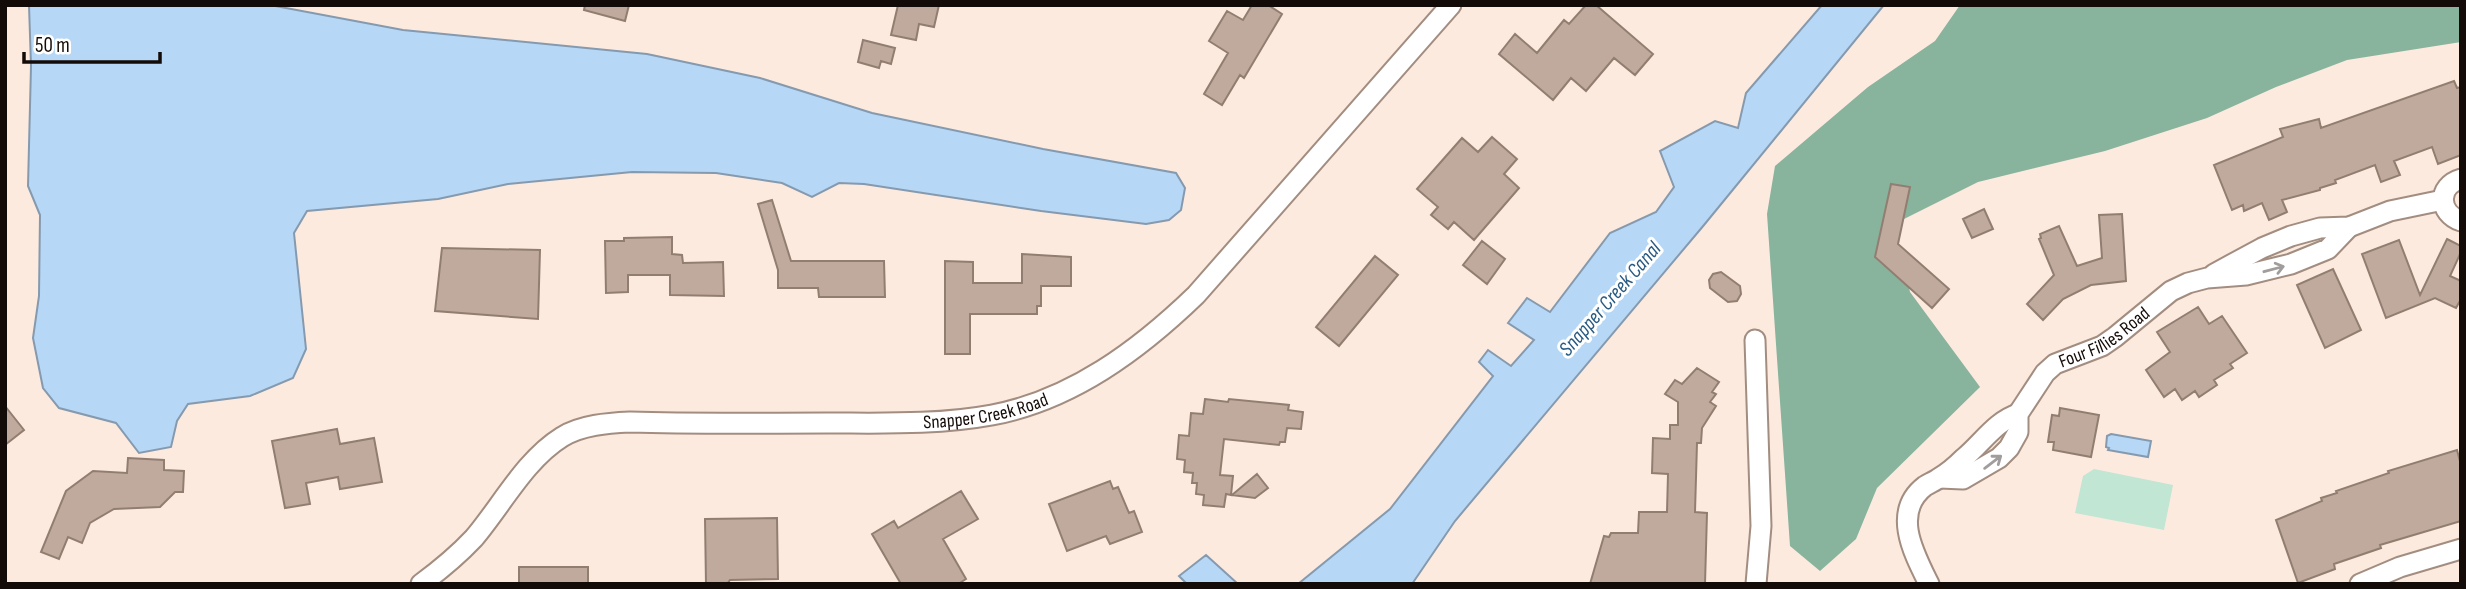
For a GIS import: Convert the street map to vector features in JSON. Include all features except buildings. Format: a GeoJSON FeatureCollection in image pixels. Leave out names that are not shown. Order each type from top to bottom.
{"type":"FeatureCollection","features":[{"type":"Feature","properties":{"kind":"street","name":"Snapper Creek Road"},"geometry":{"type":"LineString","coordinates":[[421,584],[463,550],[543,453],[572,432],[593,426],[630,422],[896,422],[973,418],[1030,405],[1111,366],[1159,330],[1196,295],[1451,5]]}},
{"type":"Feature","properties":{"kind":"street"},"geometry":{"type":"LineString","coordinates":[[2461,179],[2447,187],[2443,200],[2447,213],[2461,221]]}},
{"type":"Feature","properties":{"kind":"street","name":"Four Fillies Road"},"geometry":{"type":"LineString","coordinates":[[1929,584],[1912,551],[1907,518],[1916,494],[1940,478],[1963,479],[1999,458],[2009,448],[2018,432],[2018,414],[2045,373],[2055,364],[2102,346],[2171,291],[2207,278],[2262,248],[2320,228],[2348,227],[2390,211],[2443,200]]}},
{"type":"Feature","properties":{"kind":"street"},"geometry":{"type":"LineString","coordinates":[[1755,340],[1761,526],[1756,584]]}},
{"type":"Feature","properties":{"kind":"street"},"geometry":{"type":"LineString","coordinates":[[2360,584],[2400,567],[2461,549]]}},
{"type":"Feature","properties":{"kind":"green space"},"geometry":{"type":"Polygon","coordinates":[[[1960,5],[2461,5],[2461,42],[2347,60],[2276,87],[2207,118],[2105,151],[1978,182],[1894,224],[1910,292],[1980,387],[1877,488],[1856,539],[1820,571],[1790,546],[1767,214],[1775,166],[1868,87],[1935,41],[1960,5]]]}},
{"type":"Feature","properties":{"kind":"green space"},"geometry":{"type":"Polygon","coordinates":[[[2094,469],[2173,485],[2164,530],[2075,513],[2083,476],[2094,469]]]}},
{"type":"Feature","properties":{"kind":"water"},"geometry":{"type":"Polygon","coordinates":[[[29,5],[270,5],[403,30],[647,54],[760,78],[872,113],[1043,149],[1176,173],[1185,188],[1181,210],[1169,220],[1146,224],[864,184],[839,183],[812,197],[782,183],[716,173],[632,172],[508,184],[438,199],[307,211],[294,233],[306,349],[293,378],[250,396],[188,404],[177,421],[171,447],[139,453],[116,423],[59,408],[43,388],[33,338],[39,296],[40,215],[28,186],[31,66],[29,5]]]}},
{"type":"Feature","properties":{"kind":"water","name":"Snapper Creek Canal"},"geometry":{"type":"Polygon","coordinates":[[[1822,5],[1884,5],[1704,225],[1455,521],[1412,584],[1298,584],[1390,509],[1493,376],[1479,362],[1488,350],[1511,366],[1534,340],[1508,323],[1527,298],[1550,312],[1610,233],[1656,212],[1674,187],[1660,151],[1715,121],[1738,128],[1746,93],[1822,5]]]}},
{"type":"Feature","properties":{"kind":"water"},"geometry":{"type":"Polygon","coordinates":[[[2111,434],[2151,441],[2148,457],[2108,450],[2107,436],[2111,434]]]}},
{"type":"Feature","properties":{"kind":"water"},"geometry":{"type":"Polygon","coordinates":[[[1206,555],[1238,584],[1187,584],[1179,576],[1206,555]]]}}]}
